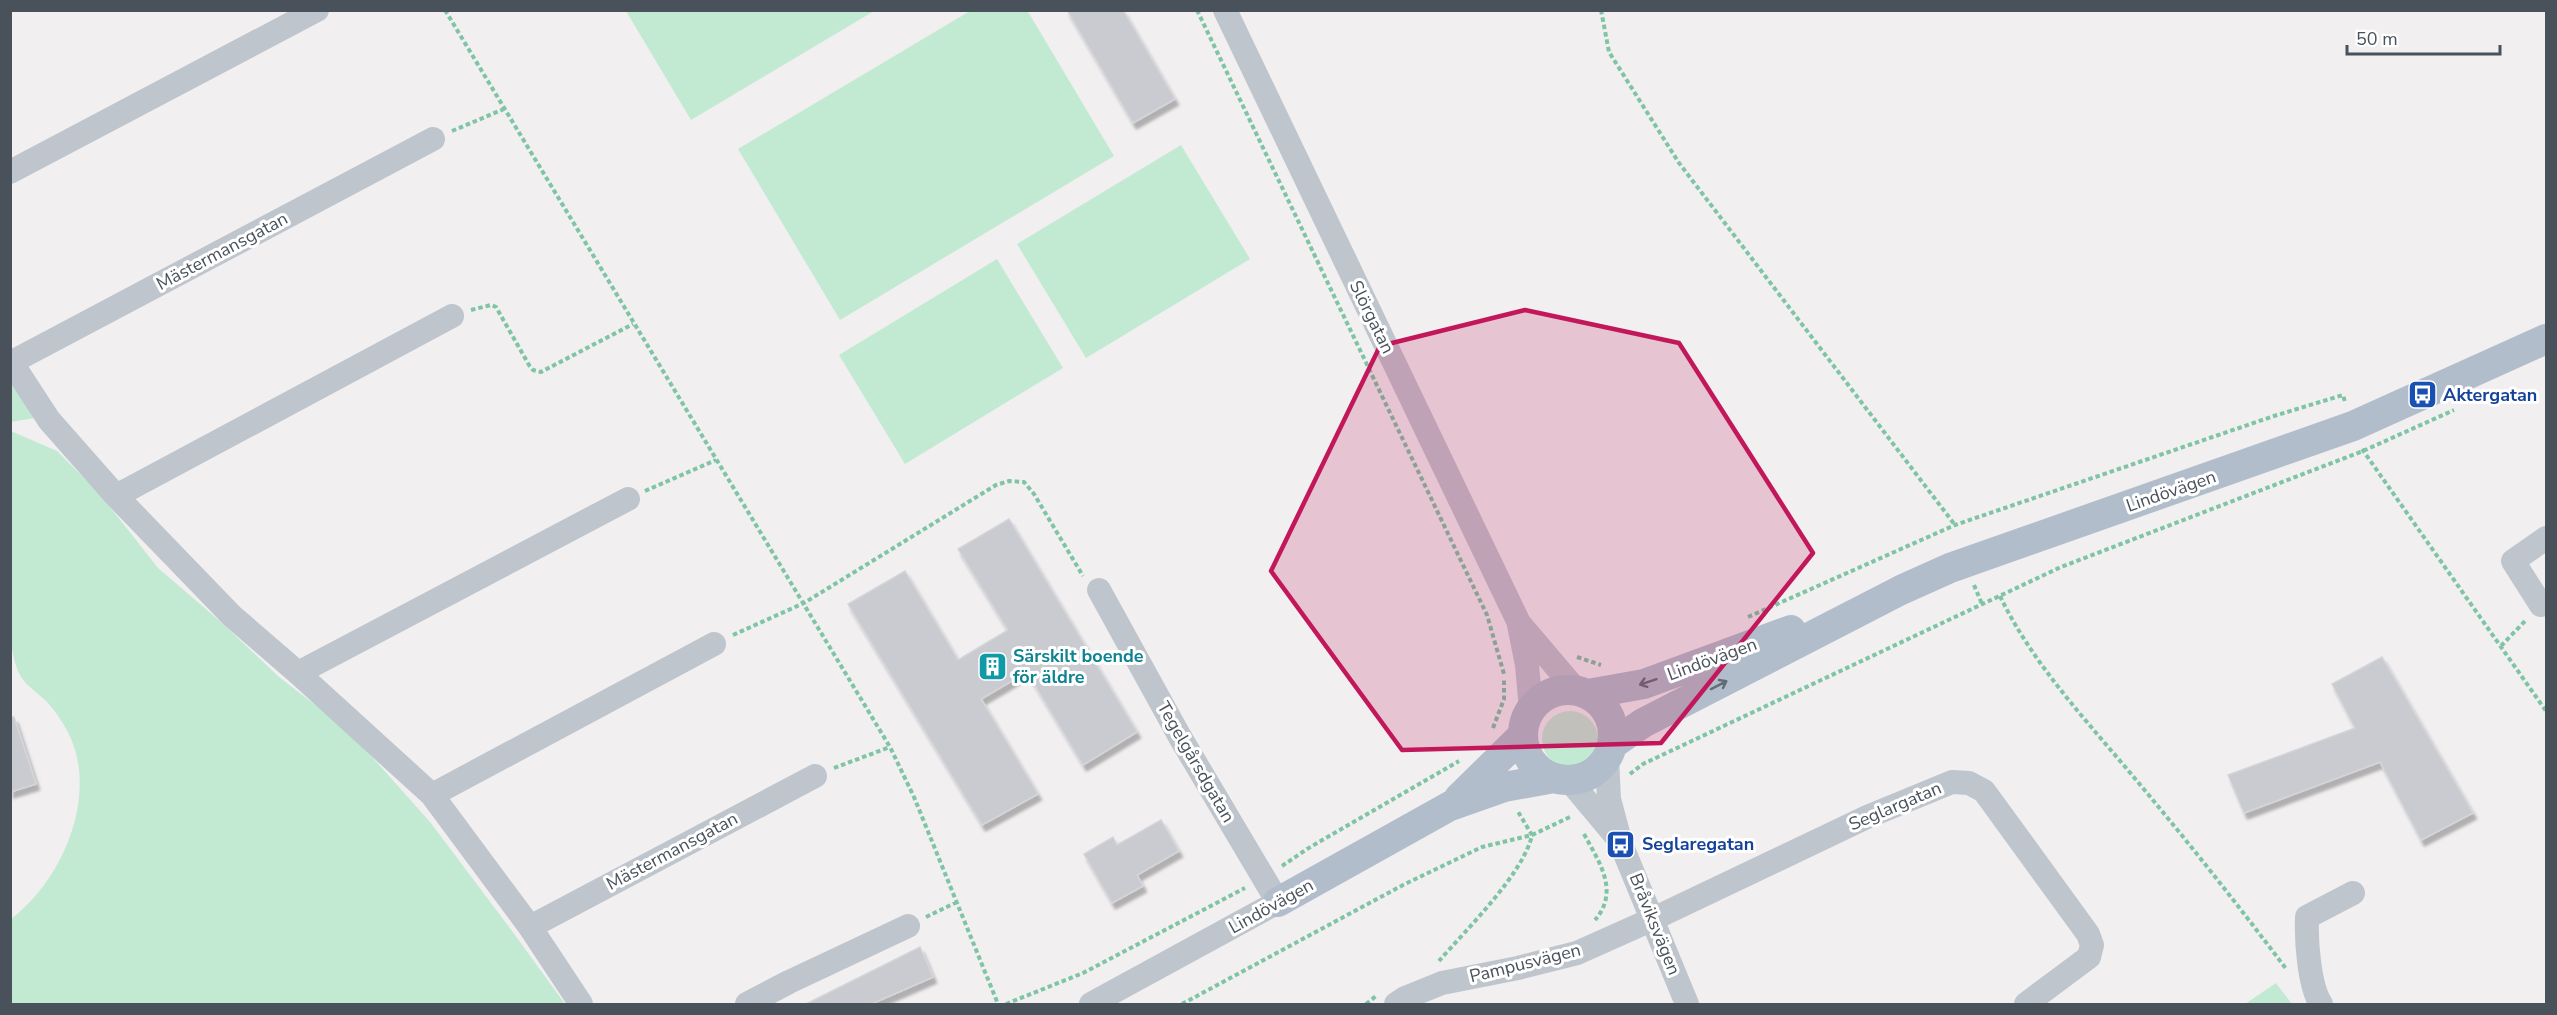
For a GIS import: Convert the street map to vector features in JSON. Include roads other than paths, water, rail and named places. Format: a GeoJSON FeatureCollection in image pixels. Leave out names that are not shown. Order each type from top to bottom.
{"type":"FeatureCollection","features":[{"type":"Feature","properties":{"kind":"main road","name":"Lindövägen"},"geometry":{"type":"LineString","coordinates":[[2450,397],[2547,318]]}},
{"type":"Feature","properties":{"kind":"main road","name":"Lindövägen"},"geometry":{"type":"LineString","coordinates":[[1610,751],[1643,723],[1901,590],[1950,568],[2343,430],[2450,397],[2547,339]]}},
{"type":"Feature","properties":{"kind":"main road","name":"Lindövägen"},"geometry":{"type":"LineString","coordinates":[[1582,692],[1644,684],[1901,590]]}},
{"type":"Feature","properties":{"kind":"main road"},"geometry":{"type":"LineString","coordinates":[[1582,692],[1600,703],[1609,715],[1613,729],[1610,751],[1597,770],[1583,777],[1561,779],[1541,771],[1531,760],[1525,748],[1527,722],[1540,700],[1551,693],[1582,692]]}},
{"type":"Feature","properties":{"kind":"main road","name":"Lindövägen"},"geometry":{"type":"LineString","coordinates":[[1450,806],[1527,722]]}},
{"type":"Feature","properties":{"kind":"main road","name":"Lindövägen"},"geometry":{"type":"LineString","coordinates":[[1278,902],[1450,806],[1504,787],[1561,779]]}},
{"type":"Feature","properties":{"kind":"street"},"geometry":{"type":"LineString","coordinates":[[10,172],[317,10]]}},
{"type":"Feature","properties":{"kind":"street","name":"Slörgatan"},"geometry":{"type":"LineString","coordinates":[[1225,10],[1519,623],[1527,665],[1527,722]]}},
{"type":"Feature","properties":{"kind":"street","name":"Mästermansgatan"},"geometry":{"type":"LineString","coordinates":[[433,139],[11,361],[49,420],[116,496],[232,616],[432,795],[530,927],[581,1005]]}},
{"type":"Feature","properties":{"kind":"street"},"geometry":{"type":"LineString","coordinates":[[116,496],[452,316]]}},
{"type":"Feature","properties":{"kind":"street"},"geometry":{"type":"LineString","coordinates":[[298,673],[628,499]]}},
{"type":"Feature","properties":{"kind":"street"},"geometry":{"type":"LineString","coordinates":[[2541,605],[2513,561],[2547,538]]}},
{"type":"Feature","properties":{"kind":"street","name":"Tegelgårsdgatan"},"geometry":{"type":"LineString","coordinates":[[1099,590],[1180,737],[1278,902]]}},
{"type":"Feature","properties":{"kind":"street","name":"Slörgatan"},"geometry":{"type":"LineString","coordinates":[[1519,623],[1582,692]]}},
{"type":"Feature","properties":{"kind":"street"},"geometry":{"type":"LineString","coordinates":[[432,795],[714,644]]}},
{"type":"Feature","properties":{"kind":"street","name":"Bråviksvägen"},"geometry":{"type":"LineString","coordinates":[[1610,751],[1609,799],[1622,844],[1687,1005]]}},
{"type":"Feature","properties":{"kind":"street","name":"Mästermansgatan"},"geometry":{"type":"LineString","coordinates":[[530,927],[815,776]]}},
{"type":"Feature","properties":{"kind":"street","name":"Bråviksvägen"},"geometry":{"type":"LineString","coordinates":[[1561,779],[1622,844]]}},
{"type":"Feature","properties":{"kind":"street","name":"Seglargatan"},"geometry":{"type":"LineString","coordinates":[[1653,919],[1867,817],[1952,782],[1969,783],[1984,791],[2088,934],[2092,945],[2089,957],[2026,1005]]}},
{"type":"Feature","properties":{"kind":"street"},"geometry":{"type":"LineString","coordinates":[[2319,1000],[2307,930],[2307,917],[2352,892]]}},
{"type":"Feature","properties":{"kind":"street","name":"Lindövägen"},"geometry":{"type":"LineString","coordinates":[[1091,1005],[1278,902]]}},
{"type":"Feature","properties":{"kind":"street","name":"Pampusvägen"},"geometry":{"type":"LineString","coordinates":[[1389,998],[1405,998],[1442,983],[1518,968],[1577,953],[1653,919]]}},
{"type":"Feature","properties":{"kind":"street"},"geometry":{"type":"LineString","coordinates":[[747,1005],[789,982],[908,926]]}},
{"type":"Feature","properties":{"kind":"place","name":"Aktergatan"},"geometry":{"type":"Point","coordinates":[2422,395]}},
{"type":"Feature","properties":{"kind":"place","name":"Särskilt boende för äldre"},"geometry":{"type":"Point","coordinates":[992,666]}},
{"type":"Feature","properties":{"kind":"place","name":"Seglaregatan"},"geometry":{"type":"Point","coordinates":[1621,844]}}]}
